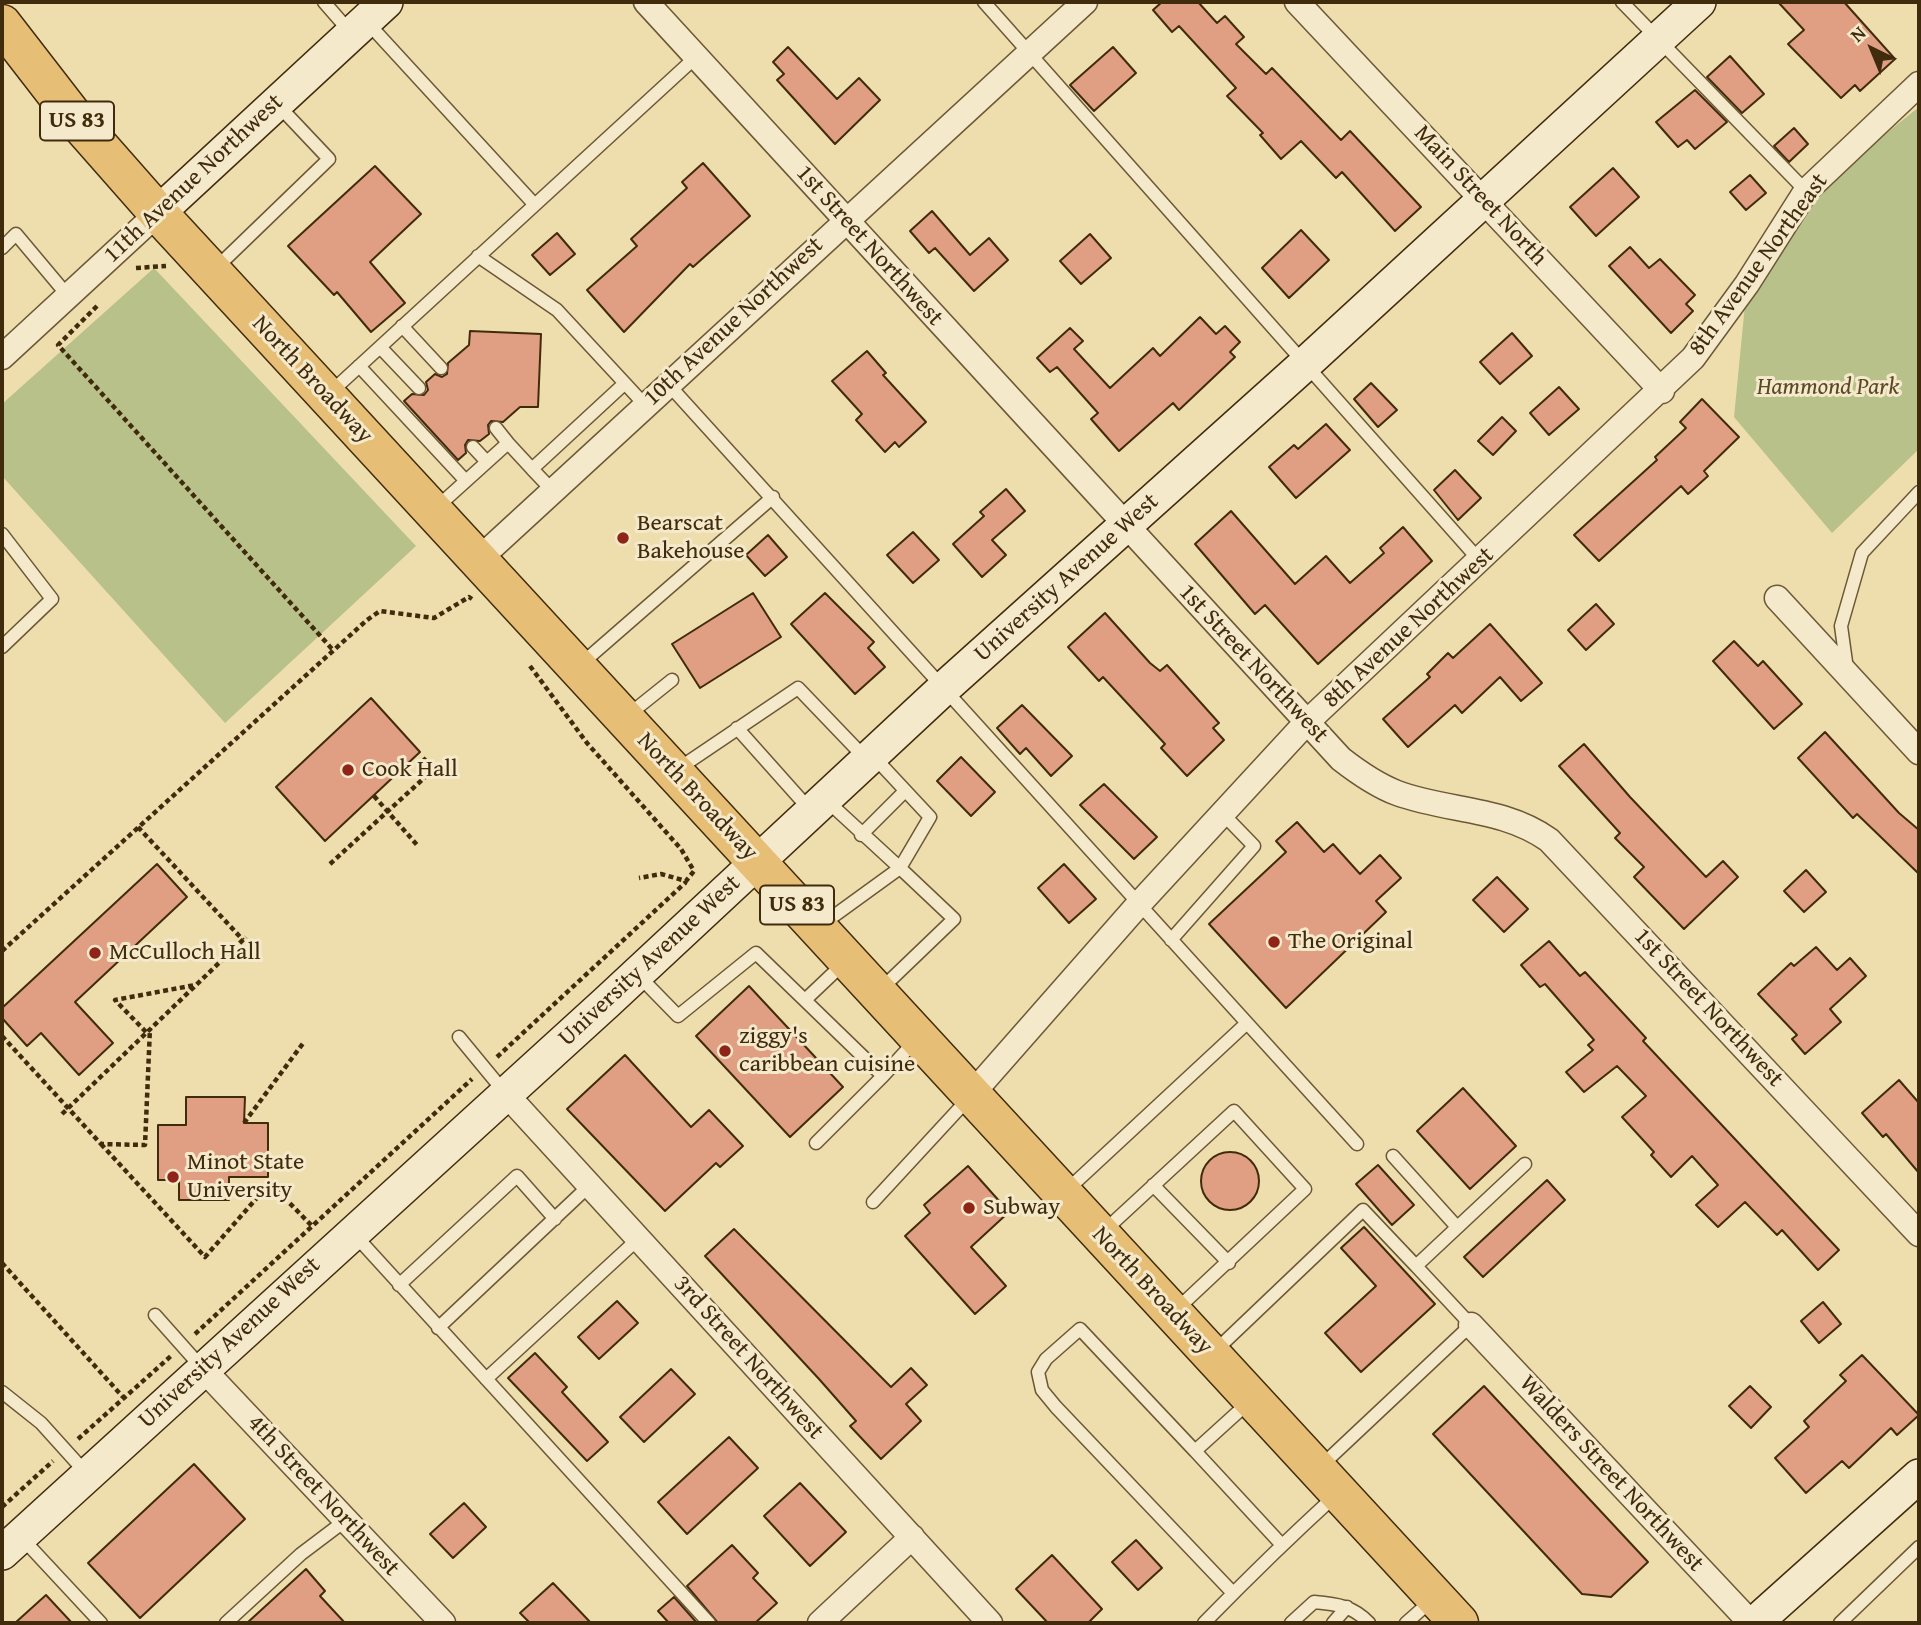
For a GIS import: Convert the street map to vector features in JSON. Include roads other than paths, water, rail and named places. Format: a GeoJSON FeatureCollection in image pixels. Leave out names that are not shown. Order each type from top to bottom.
{"type":"FeatureCollection","features":[{"type":"Feature","properties":{"kind":"main road","name":"North Broadway"},"geometry":{"type":"LineString","coordinates":[[2,24],[77,121],[158,213],[433,511],[469,573],[577,667],[1447,1610]]}},
{"type":"Feature","properties":{"kind":"street","name":"1st Street Northwest"},"geometry":{"type":"LineString","coordinates":[[646,2],[1306,723],[1342,759],[1377,784],[1409,796],[1504,816],[1549,840],[1919,1234]]}},
{"type":"Feature","properties":{"kind":"street","name":"10th Avenue Northwest"},"geometry":{"type":"LineString","coordinates":[[469,573],[553,491],[845,219],[1085,2]]}},
{"type":"Feature","properties":{"kind":"street","name":"Main Street North"},"geometry":{"type":"LineString","coordinates":[[1297,2],[1662,391]]}},
{"type":"Feature","properties":{"kind":"street","name":"University Avenue West"},"geometry":{"type":"LineString","coordinates":[[11,1544],[76,1462],[192,1357],[351,1232],[506,1094],[942,690],[1303,366],[1699,2]]}},
{"type":"Feature","properties":{"kind":"street","name":"11th Avenue Northwest"},"geometry":{"type":"LineString","coordinates":[[2,357],[368,19]]}},
{"type":"Feature","properties":{"kind":"street","name":"8th Avenue Northeast"},"geometry":{"type":"LineString","coordinates":[[1662,391],[1709,339],[1806,191],[1919,84]]}},
{"type":"Feature","properties":{"kind":"street","name":"8th Avenue Northwest"},"geometry":{"type":"LineString","coordinates":[[971,1095],[1138,905],[1306,723],[1662,391]]}},
{"type":"Feature","properties":{"kind":"street"},"geometry":{"type":"LineString","coordinates":[[1777,598],[1919,752]]}},
{"type":"Feature","properties":{"kind":"street","name":"3rd Street Northwest"},"geometry":{"type":"LineString","coordinates":[[506,1094],[990,1623]]}},
{"type":"Feature","properties":{"kind":"street","name":"Walders Street Northwest"},"geometry":{"type":"LineString","coordinates":[[1471,1325],[1753,1623]]}},
{"type":"Feature","properties":{"kind":"street","name":"4th Street Northwest"},"geometry":{"type":"LineString","coordinates":[[192,1357],[443,1623]]}},
{"type":"Feature","properties":{"kind":"street"},"geometry":{"type":"LineString","coordinates":[[1753,1623],[1919,1476]]}},
{"type":"Feature","properties":{"kind":"street"},"geometry":{"type":"LineString","coordinates":[[820,1623],[912,1537]]}},
{"type":"Feature","properties":{"kind":"lane"},"geometry":{"type":"LineString","coordinates":[[324,2],[368,19],[534,204]]}},
{"type":"Feature","properties":{"kind":"lane"},"geometry":{"type":"LineString","coordinates":[[984,2],[1303,366],[1480,561]]}},
{"type":"Feature","properties":{"kind":"lane"},"geometry":{"type":"LineString","coordinates":[[1622,2],[1806,191]]}},
{"type":"Feature","properties":{"kind":"lane"},"geometry":{"type":"LineString","coordinates":[[327,396],[697,56]]}},
{"type":"Feature","properties":{"kind":"lane"},"geometry":{"type":"LineString","coordinates":[[212,272],[329,159],[276,104]]}},
{"type":"Feature","properties":{"kind":"lane"},"geometry":{"type":"LineString","coordinates":[[2,248],[16,234],[68,296]]}},
{"type":"Feature","properties":{"kind":"lane"},"geometry":{"type":"LineString","coordinates":[[478,256],[556,310],[645,405]]}},
{"type":"Feature","properties":{"kind":"lane"},"geometry":{"type":"LineString","coordinates":[[402,326],[441,368]]}},
{"type":"Feature","properties":{"kind":"lane"},"geometry":{"type":"LineString","coordinates":[[380,347],[419,388]]}},
{"type":"Feature","properties":{"kind":"lane"},"geometry":{"type":"LineString","coordinates":[[359,366],[465,480]]}},
{"type":"Feature","properties":{"kind":"lane"},"geometry":{"type":"LineString","coordinates":[[532,469],[624,384]]}},
{"type":"Feature","properties":{"kind":"lane"},"geometry":{"type":"LineString","coordinates":[[668,384],[773,497],[942,690],[1357,1144]]}},
{"type":"Feature","properties":{"kind":"lane"},"geometry":{"type":"LineString","coordinates":[[496,428],[553,491]]}},
{"type":"Feature","properties":{"kind":"lane"},"geometry":{"type":"LineString","coordinates":[[433,511],[508,443]]}},
{"type":"Feature","properties":{"kind":"lane"},"geometry":{"type":"LineString","coordinates":[[473,447],[487,462]]}},
{"type":"Feature","properties":{"kind":"lane"},"geometry":{"type":"LineString","coordinates":[[1847,674],[1841,626],[1862,553],[1919,492]]}},
{"type":"Feature","properties":{"kind":"lane"},"geometry":{"type":"LineString","coordinates":[[577,667],[773,497]]}},
{"type":"Feature","properties":{"kind":"lane"},"geometry":{"type":"LineString","coordinates":[[2,534],[52,599],[2,647]]}},
{"type":"Feature","properties":{"kind":"lane"},"geometry":{"type":"LineString","coordinates":[[624,719],[672,680]]}},
{"type":"Feature","properties":{"kind":"lane"},"geometry":{"type":"LineString","coordinates":[[673,772],[798,688],[905,790],[930,817],[901,868],[818,928]]}},
{"type":"Feature","properties":{"kind":"lane"},"geometry":{"type":"LineString","coordinates":[[737,728],[818,805],[861,835],[901,868],[954,919],[877,992]]}},
{"type":"Feature","properties":{"kind":"lane"},"geometry":{"type":"LineString","coordinates":[[861,835],[905,790]]}},
{"type":"Feature","properties":{"kind":"lane"},"geometry":{"type":"LineString","coordinates":[[1171,940],[1254,846],[1222,813]]}},
{"type":"Feature","properties":{"kind":"lane"},"geometry":{"type":"LineString","coordinates":[[637,974],[678,1016],[756,953],[883,1076]]}},
{"type":"Feature","properties":{"kind":"lane"},"geometry":{"type":"LineString","coordinates":[[805,1000],[847,960]]}},
{"type":"Feature","properties":{"kind":"lane"},"geometry":{"type":"LineString","coordinates":[[1063,1194],[1247,1023]]}},
{"type":"Feature","properties":{"kind":"lane"},"geometry":{"type":"LineString","coordinates":[[459,1037],[506,1094]]}},
{"type":"Feature","properties":{"kind":"lane"},"geometry":{"type":"LineString","coordinates":[[816,1143],[918,1037]]}},
{"type":"Feature","properties":{"kind":"lane"},"geometry":{"type":"LineString","coordinates":[[873,1202],[971,1095]]}},
{"type":"Feature","properties":{"kind":"lane"},"geometry":{"type":"LineString","coordinates":[[1100,1234],[1234,1111],[1305,1189],[1173,1313]]}},
{"type":"Feature","properties":{"kind":"lane"},"geometry":{"type":"LineString","coordinates":[[1393,1156],[1457,1227]]}},
{"type":"Feature","properties":{"kind":"lane"},"geometry":{"type":"LineString","coordinates":[[1416,1266],[1525,1164]]}},
{"type":"Feature","properties":{"kind":"lane"},"geometry":{"type":"LineString","coordinates":[[399,1285],[517,1176],[555,1219]]}},
{"type":"Feature","properties":{"kind":"lane"},"geometry":{"type":"LineString","coordinates":[[439,1328],[590,1185]]}},
{"type":"Feature","properties":{"kind":"lane"},"geometry":{"type":"LineString","coordinates":[[1153,1185],[1229,1263]]}},
{"type":"Feature","properties":{"kind":"lane"},"geometry":{"type":"LineString","coordinates":[[1203,1623],[1263,1566],[1328,1481],[1471,1325],[1363,1210],[1211,1355]]}},
{"type":"Feature","properties":{"kind":"lane"},"geometry":{"type":"LineString","coordinates":[[351,1232],[709,1623]]}},
{"type":"Feature","properties":{"kind":"lane"},"geometry":{"type":"LineString","coordinates":[[486,1379],[638,1239]]}},
{"type":"Feature","properties":{"kind":"lane"},"geometry":{"type":"LineString","coordinates":[[155,1315],[192,1357]]}},
{"type":"Feature","properties":{"kind":"lane"},"geometry":{"type":"LineString","coordinates":[[1233,1593],[1042,1390],[1038,1372],[1046,1359],[1080,1329],[1281,1544]]}},
{"type":"Feature","properties":{"kind":"lane"},"geometry":{"type":"LineString","coordinates":[[2,1392],[41,1423],[76,1462]]}},
{"type":"Feature","properties":{"kind":"lane"},"geometry":{"type":"LineString","coordinates":[[1195,1451],[1252,1399]]}},
{"type":"Feature","properties":{"kind":"lane"},"geometry":{"type":"LineString","coordinates":[[226,1623],[301,1554],[346,1520]]}},
{"type":"Feature","properties":{"kind":"lane"},"geometry":{"type":"LineString","coordinates":[[11,1544],[101,1623]]}},
{"type":"Feature","properties":{"kind":"lane"},"geometry":{"type":"LineString","coordinates":[[1840,1623],[1919,1547]]}},
{"type":"Feature","properties":{"kind":"lane"},"geometry":{"type":"LineString","coordinates":[[1291,1623],[1314,1602],[1358,1611],[1369,1623]]}},
{"type":"Feature","properties":{"kind":"lane"},"geometry":{"type":"LineString","coordinates":[[1333,1623],[1347,1607]]}},
{"type":"Feature","properties":{"kind":"lane"},"geometry":{"type":"LineString","coordinates":[[1406,1623],[1447,1610]]}},
{"type":"Feature","properties":{"kind":"place","name":"Bearscat Bakehouse"},"geometry":{"type":"Point","coordinates":[623,538]}},
{"type":"Feature","properties":{"kind":"place","name":"Cook Hall"},"geometry":{"type":"Point","coordinates":[348,770]}},
{"type":"Feature","properties":{"kind":"place","name":"The Original"},"geometry":{"type":"Point","coordinates":[1274,942]}},
{"type":"Feature","properties":{"kind":"place","name":"McCulloch Hall"},"geometry":{"type":"Point","coordinates":[95,953]}},
{"type":"Feature","properties":{"kind":"place","name":"ziggy's caribbean cuisine"},"geometry":{"type":"Point","coordinates":[725,1051]}},
{"type":"Feature","properties":{"kind":"place","name":"Minot State University"},"geometry":{"type":"Point","coordinates":[173,1177]}},
{"type":"Feature","properties":{"kind":"place","name":"Subway"},"geometry":{"type":"Point","coordinates":[969,1208]}},
{"type":"Feature","properties":{"kind":"park label","name":"Hammond Park"},"geometry":{"type":"Point","coordinates":[1828,388]}}]}
